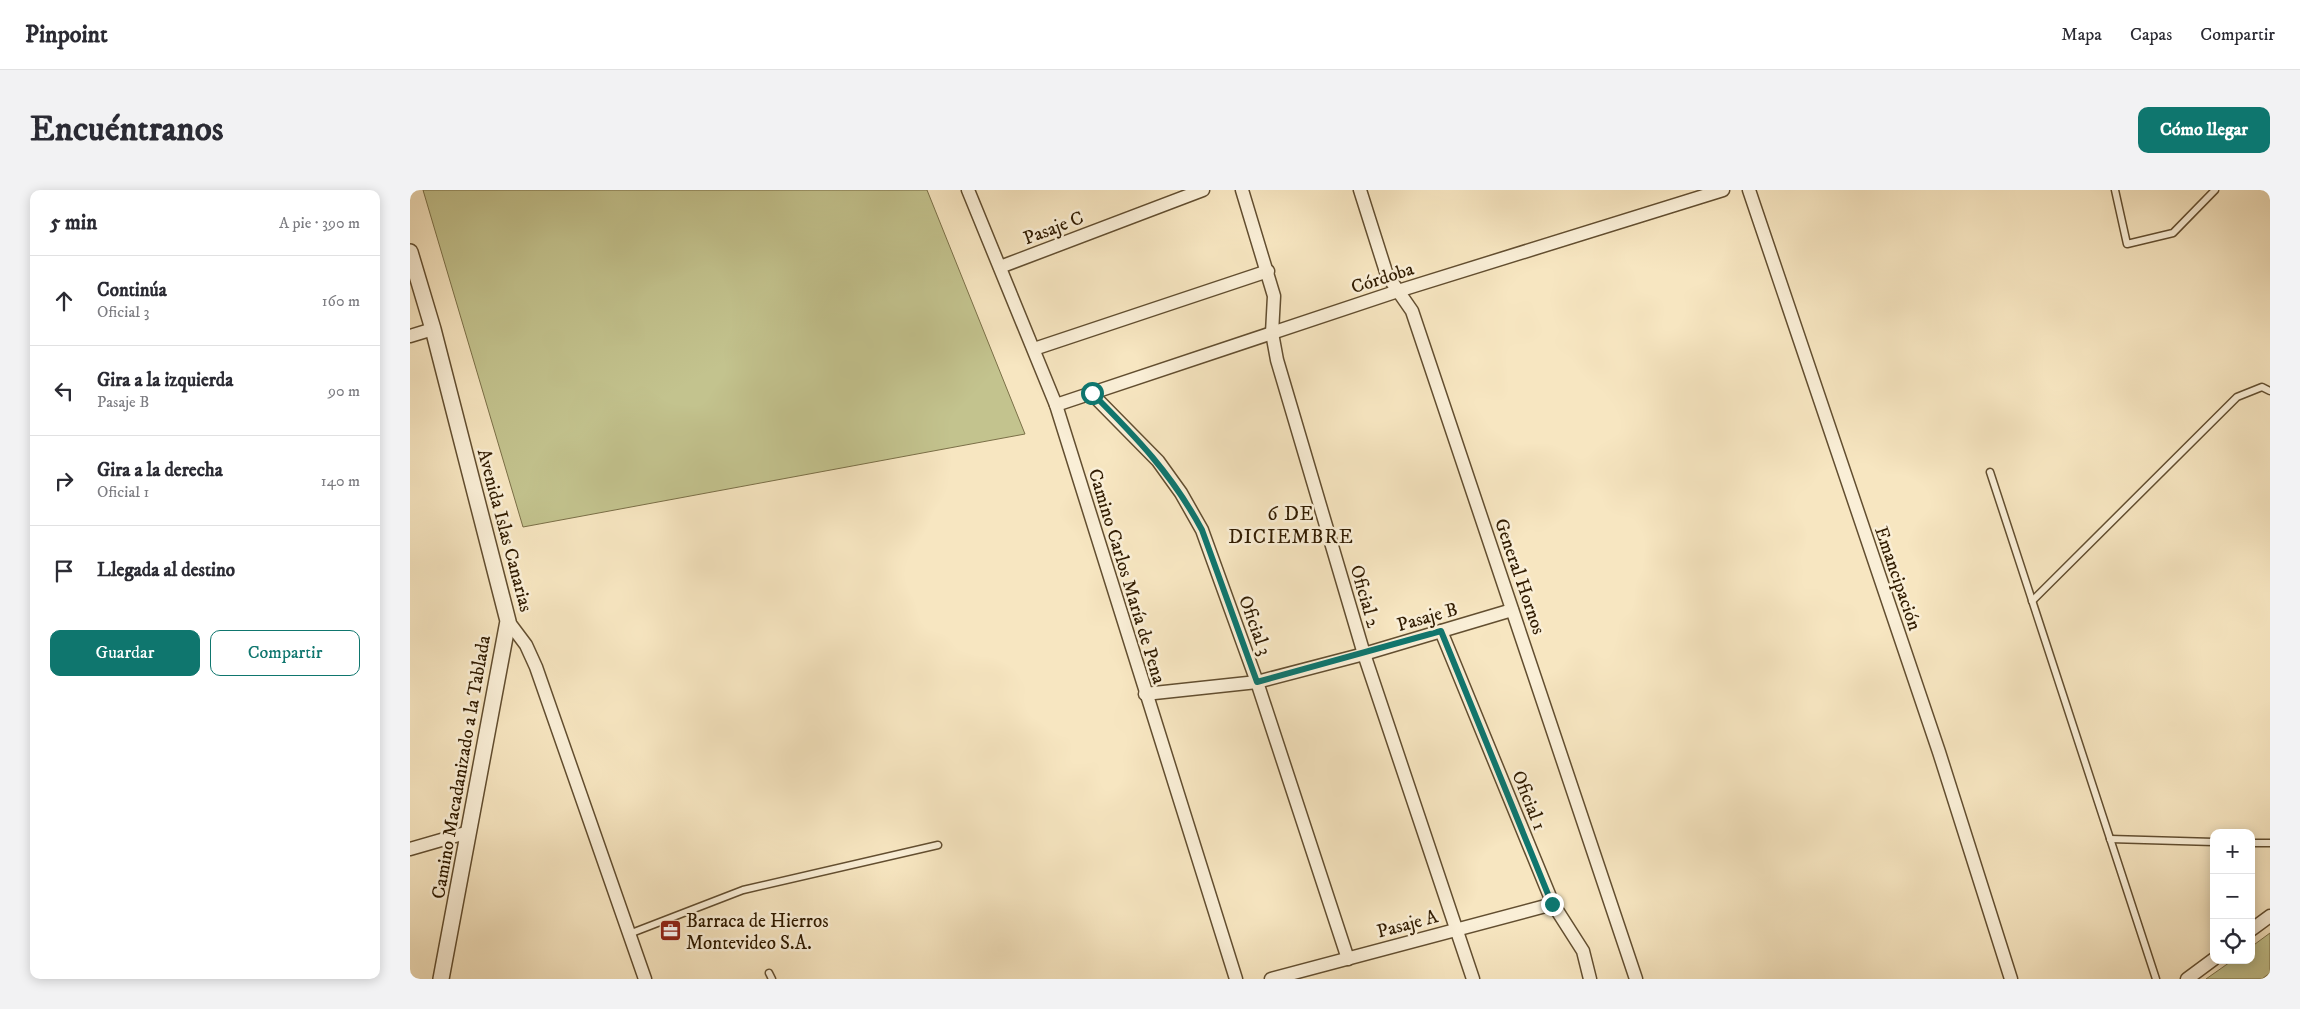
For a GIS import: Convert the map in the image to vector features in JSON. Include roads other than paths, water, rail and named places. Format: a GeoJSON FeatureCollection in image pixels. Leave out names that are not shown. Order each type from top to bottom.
{"type":"FeatureCollection","features":[{"type":"Feature","properties":{"kind":"street","name":"Camino Carlos María de Pena"},"geometry":{"type":"LineString","coordinates":[[968,190],[1056,405],[1145,694],[1236,979]]}},
{"type":"Feature","properties":{"kind":"street","name":"Pasaje C"},"geometry":{"type":"LineString","coordinates":[[1000,267],[1203,190]]}},
{"type":"Feature","properties":{"kind":"street","name":"Oficial 2"},"geometry":{"type":"LineString","coordinates":[[1242,190],[1274,296],[1272,333],[1277,360],[1364,654],[1473,979]]}},
{"type":"Feature","properties":{"kind":"street","name":"General Hornos"},"geometry":{"type":"LineString","coordinates":[[1360,190],[1387,275],[1412,311],[1636,979]]}},
{"type":"Feature","properties":{"kind":"street","name":"Córdoba"},"geometry":{"type":"LineString","coordinates":[[1056,405],[1398,291],[1723,190]]}},
{"type":"Feature","properties":{"kind":"street","name":"Emancipación"},"geometry":{"type":"LineString","coordinates":[[1750,190],[1820,403],[1939,752],[2011,979]]}},
{"type":"Feature","properties":{"kind":"street","name":"Avenida Islas Canarias"},"geometry":{"type":"LineString","coordinates":[[410,252],[433,329],[508,621],[526,645],[536,667],[645,979]]}},
{"type":"Feature","properties":{"kind":"street"},"geometry":{"type":"LineString","coordinates":[[1034,349],[1268,271]]}},
{"type":"Feature","properties":{"kind":"street"},"geometry":{"type":"LineString","coordinates":[[410,336],[433,329]]}},
{"type":"Feature","properties":{"kind":"street","name":"Oficial 3"},"geometry":{"type":"LineString","coordinates":[[1092,393],[1148,449],[1170,476],[1202,530],[1257,682],[1348,959]]}},
{"type":"Feature","properties":{"kind":"street","name":"Pasaje B"},"geometry":{"type":"LineString","coordinates":[[1145,694],[1257,682],[1364,654],[1512,610]]}},
{"type":"Feature","properties":{"kind":"street","name":"Camino Macadanizado a la Tablada"},"geometry":{"type":"LineString","coordinates":[[441,979],[508,621]]}},
{"type":"Feature","properties":{"kind":"street","name":"Oficial 1"},"geometry":{"type":"LineString","coordinates":[[1441,631],[1552,904],[1583,951],[1590,979]]}},
{"type":"Feature","properties":{"kind":"street"},"geometry":{"type":"LineString","coordinates":[[410,849],[469,832]]}},
{"type":"Feature","properties":{"kind":"street","name":"Pasaje A"},"geometry":{"type":"LineString","coordinates":[[1271,979],[1552,904]]}},
{"type":"Feature","properties":{"kind":"street"},"geometry":{"type":"LineString","coordinates":[[2255,927],[2270,916]]}},
{"type":"Feature","properties":{"kind":"street"},"geometry":{"type":"LineString","coordinates":[[2187,979],[2210,962]]}},
{"type":"Feature","properties":{"kind":"lane"},"geometry":{"type":"LineString","coordinates":[[2115,190],[2127,244],[2173,233],[2216,190]]}},
{"type":"Feature","properties":{"kind":"lane"},"geometry":{"type":"LineString","coordinates":[[2032,601],[2237,397],[2262,387],[2270,391]]}},
{"type":"Feature","properties":{"kind":"lane"},"geometry":{"type":"LineString","coordinates":[[1990,472],[2156,979]]}},
{"type":"Feature","properties":{"kind":"lane"},"geometry":{"type":"LineString","coordinates":[[2110,839],[2210,842]]}},
{"type":"Feature","properties":{"kind":"lane"},"geometry":{"type":"LineString","coordinates":[[2255,843],[2270,842]]}},
{"type":"Feature","properties":{"kind":"lane"},"geometry":{"type":"LineString","coordinates":[[629,934],[743,890],[938,845]]}},
{"type":"Feature","properties":{"kind":"place","name":"Barraca de Hierros Montevideo S.A."},"geometry":{"type":"Point","coordinates":[670,931]}},
{"type":"Feature","properties":{"kind":"district","name":"6 DE DICIEMBRE"},"geometry":{"type":"Point","coordinates":[1291,524]}}]}
